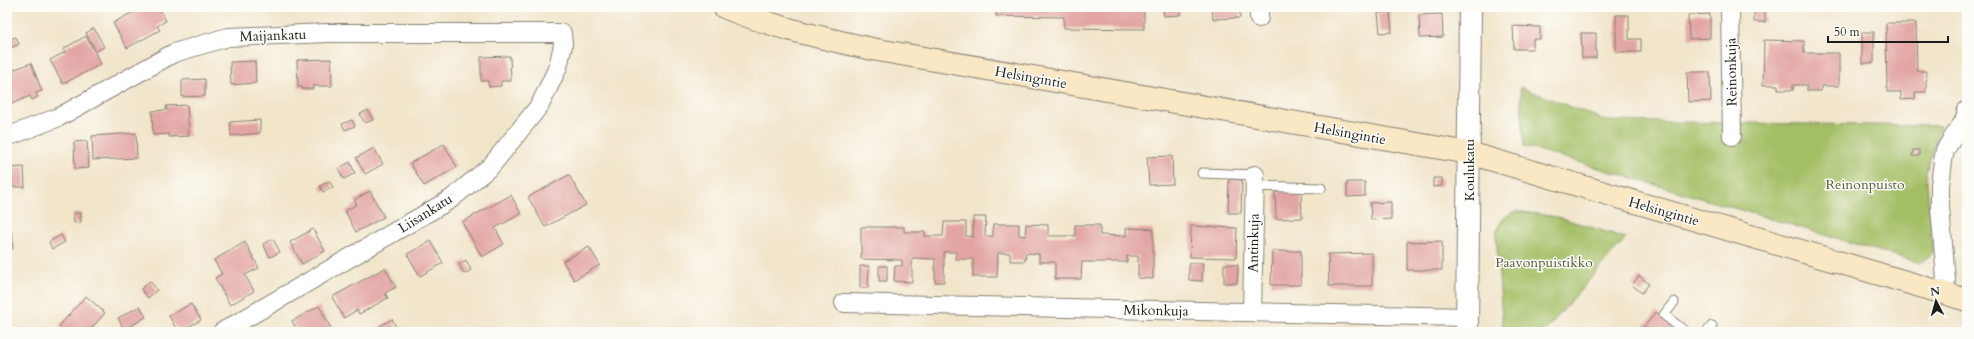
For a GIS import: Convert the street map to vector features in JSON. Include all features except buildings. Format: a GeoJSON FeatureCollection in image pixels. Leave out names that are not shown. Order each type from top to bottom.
{"type":"FeatureCollection","features":[{"type":"Feature","properties":{"kind":"main road","name":"Helsingintie"},"geometry":{"type":"LineString","coordinates":[[724,7],[748,17],[800,33],[872,49],[1469,153],[1967,300]]}},
{"type":"Feature","properties":{"kind":"street","name":"Koulukatu"},"geometry":{"type":"LineString","coordinates":[[1467,325],[1470,7]]}},
{"type":"Feature","properties":{"kind":"street","name":"Reinonkuja"},"geometry":{"type":"LineString","coordinates":[[1730,7],[1732,136]]}},
{"type":"Feature","properties":{"kind":"street","name":"Maijankatu"},"geometry":{"type":"LineString","coordinates":[[7,137],[59,117],[174,53],[228,37],[328,33],[562,33]]}},
{"type":"Feature","properties":{"kind":"street","name":"Liisankatu"},"geometry":{"type":"LineString","coordinates":[[222,332],[451,199],[491,166],[540,105],[558,68],[563,45],[562,33]]}},
{"type":"Feature","properties":{"kind":"street"},"geometry":{"type":"LineString","coordinates":[[1944,293],[1946,280],[1940,185],[1945,150],[1962,134],[1967,110]]}},
{"type":"Feature","properties":{"kind":"street","name":"Antinkuja"},"geometry":{"type":"LineString","coordinates":[[1252,312],[1255,180]]}},
{"type":"Feature","properties":{"kind":"street","name":"Mikonkuja"},"geometry":{"type":"LineString","coordinates":[[844,303],[1252,312],[1467,325]]}},
{"type":"Feature","properties":{"kind":"lane"},"geometry":{"type":"LineString","coordinates":[[1202,173],[1322,188]]}},
{"type":"Feature","properties":{"kind":"lane"},"geometry":{"type":"LineString","coordinates":[[1674,302],[1664,315],[1686,332]]}},
{"type":"Feature","properties":{"kind":"green space","name":"Reinonpuisto"},"geometry":{"type":"Polygon","coordinates":[[[1520,87],[1607,121],[1941,126],[1926,171],[1933,253],[1920,263],[1524,146],[1520,87]]]}},
{"type":"Feature","properties":{"kind":"green space","name":"Paavonpuistikko"},"geometry":{"type":"Polygon","coordinates":[[[1517,211],[1558,217],[1626,238],[1544,332],[1503,332],[1496,235],[1503,220],[1517,211]]]}}]}
